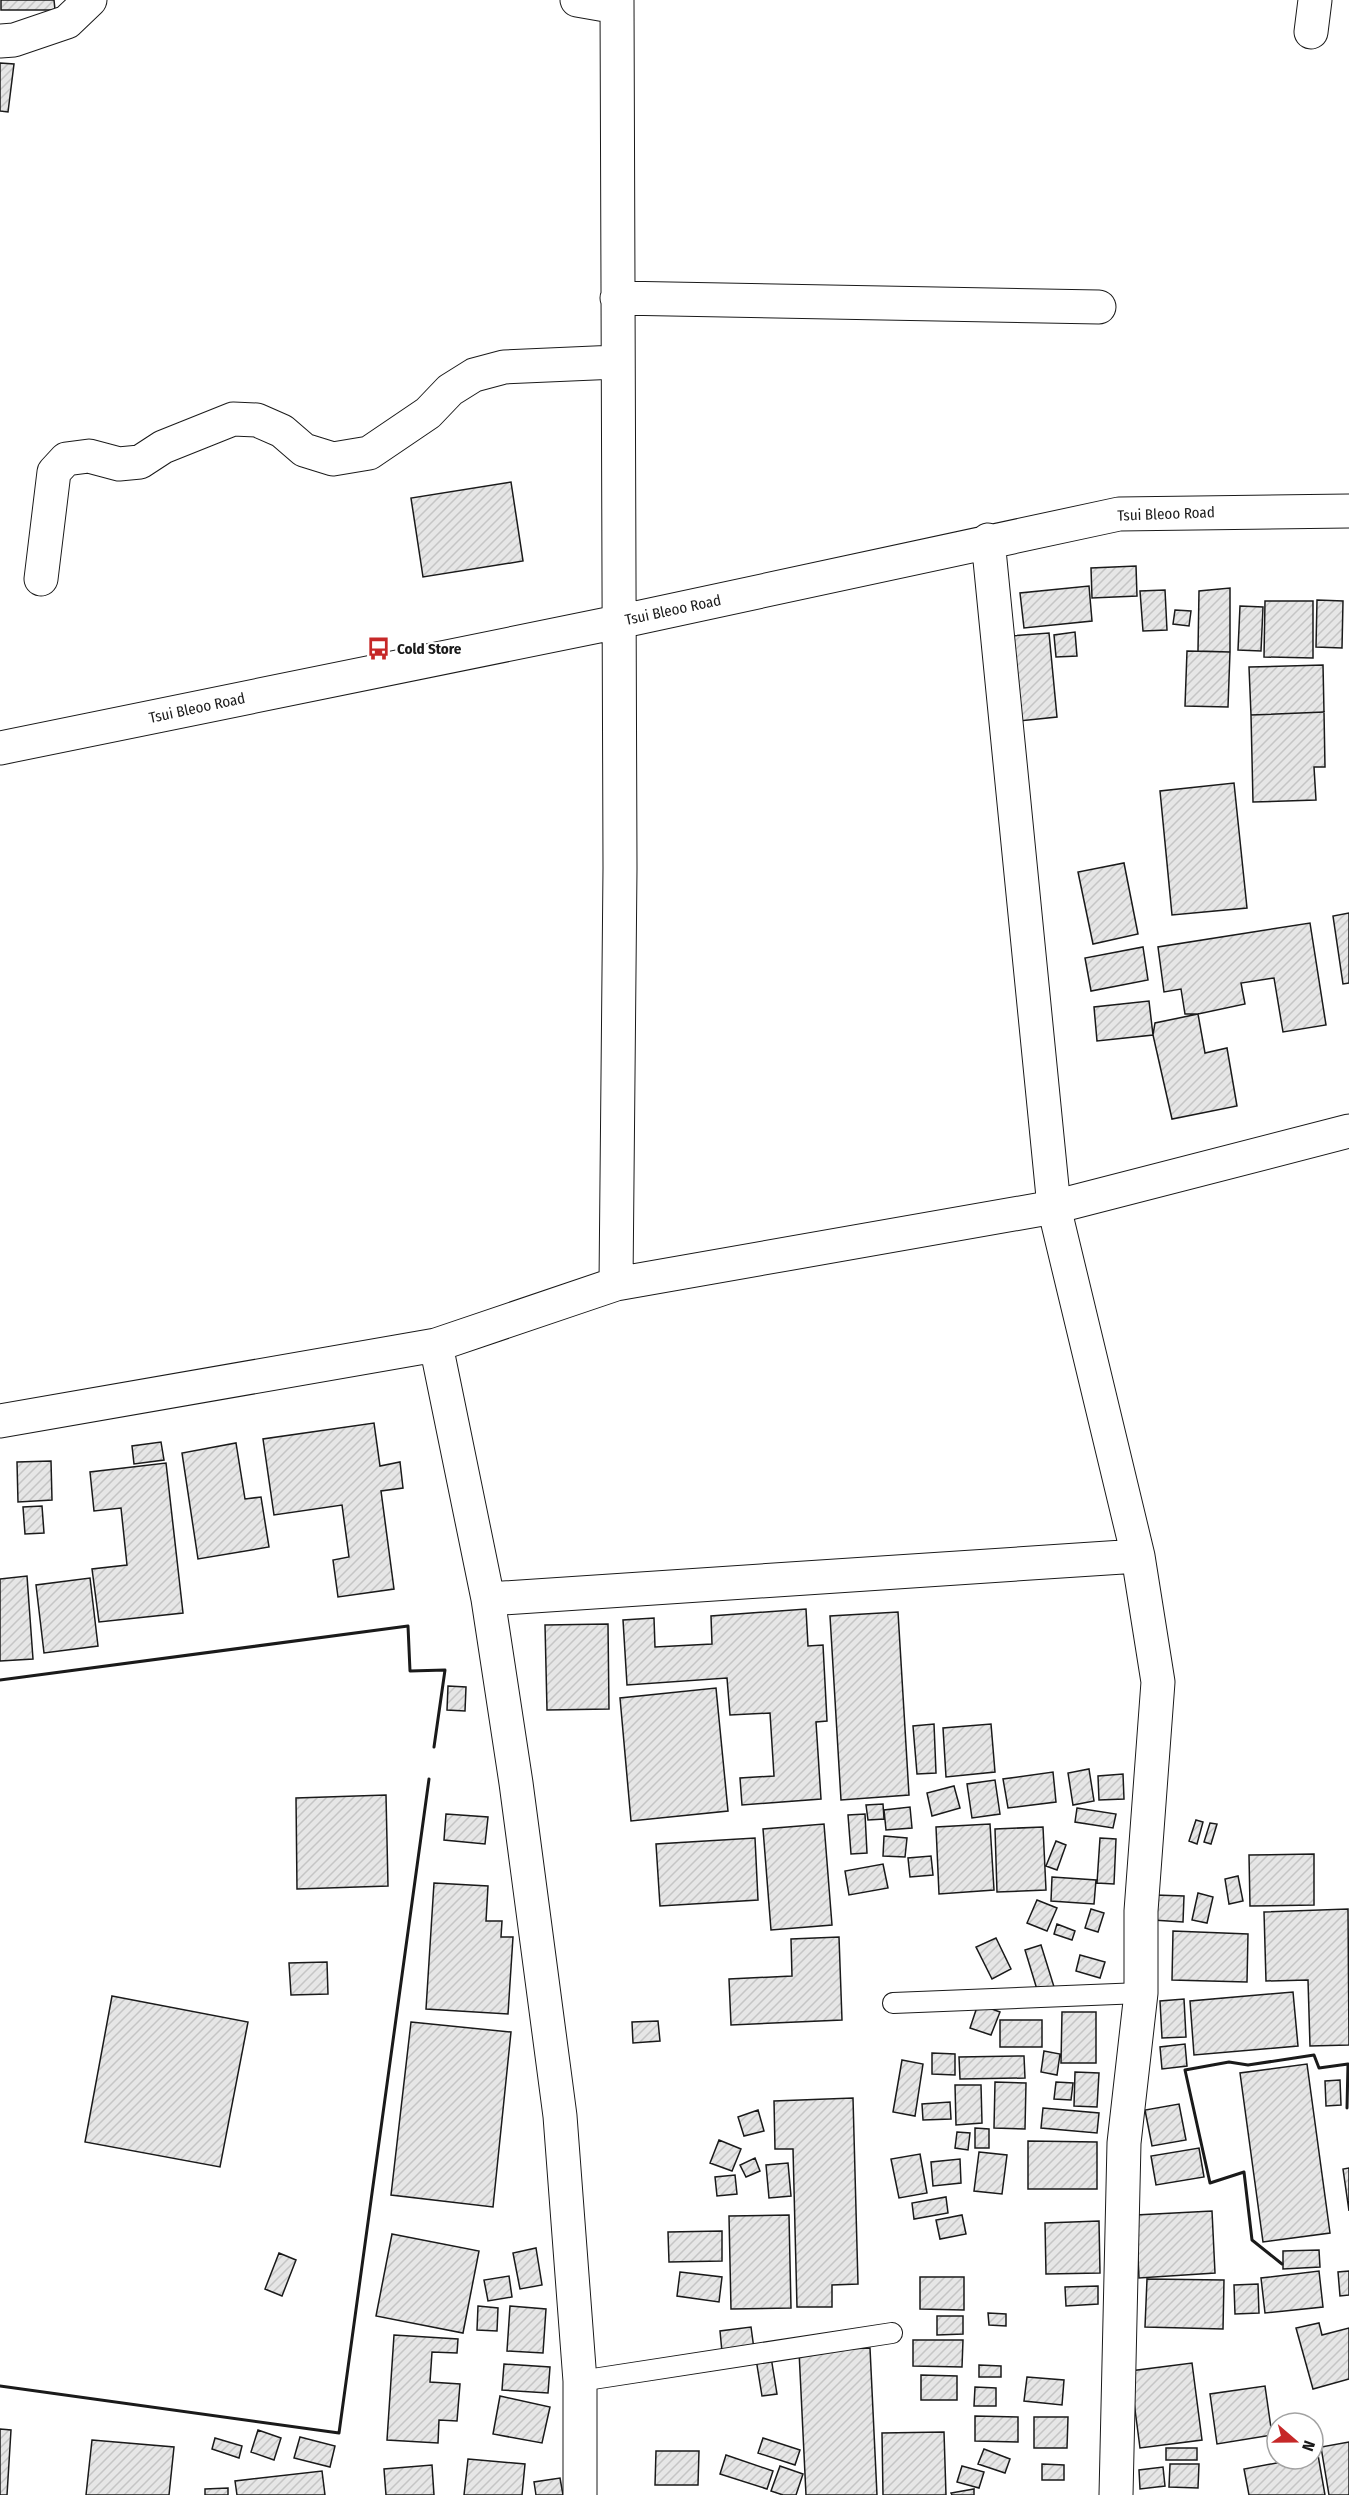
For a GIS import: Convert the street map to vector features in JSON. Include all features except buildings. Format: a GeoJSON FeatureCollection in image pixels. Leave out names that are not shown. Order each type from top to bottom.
{"type":"FeatureCollection","features":[{"type":"Feature","properties":{"kind":"street"},"geometry":{"type":"LineString","coordinates":[[0,41],[14,40],[67,22],[90,0]]}},
{"type":"Feature","properties":{"kind":"street"},"geometry":{"type":"LineString","coordinates":[[577,0],[617,4],[620,868],[616,1284]]}},
{"type":"Feature","properties":{"kind":"street"},"geometry":{"type":"LineString","coordinates":[[1311,32],[1315,0]]}},
{"type":"Feature","properties":{"kind":"street"},"geometry":{"type":"LineString","coordinates":[[617,298],[1099,307]]}},
{"type":"Feature","properties":{"kind":"street"},"geometry":{"type":"LineString","coordinates":[[41,579],[54,472],[66,459],[89,456],[119,464],[140,462],[163,447],[233,419],[257,420],[282,431],[304,450],[333,459],[369,453],[428,413],[450,390],[474,375],[504,368],[617,362]]}},
{"type":"Feature","properties":{"kind":"street","name":"Tsui Bleoo Road"},"geometry":{"type":"LineString","coordinates":[[0,748],[618,622],[988,540],[1119,514],[1349,511]]}},
{"type":"Feature","properties":{"kind":"street"},"geometry":{"type":"LineString","coordinates":[[988,540],[1054,1208],[1138,1556],[1158,1682],[1141,1911],[1140,1993],[1124,2143],[1116,2495]]}},
{"type":"Feature","properties":{"kind":"street"},"geometry":{"type":"LineString","coordinates":[[0,1421],[436,1345],[616,1284],[1054,1208],[1349,1131]]}},
{"type":"Feature","properties":{"kind":"street"},"geometry":{"type":"LineString","coordinates":[[436,1345],[488,1599],[516,1783],[560,2116],[580,2381],[580,2495]]}},
{"type":"Feature","properties":{"kind":"street"},"geometry":{"type":"LineString","coordinates":[[488,1599],[1138,1556]]}},
{"type":"Feature","properties":{"kind":"lane"},"geometry":{"type":"LineString","coordinates":[[893,2003],[1140,1993]]}},
{"type":"Feature","properties":{"kind":"lane"},"geometry":{"type":"LineString","coordinates":[[580,2381],[892,2333]]}},
{"type":"Feature","properties":{"kind":"wall"},"geometry":{"type":"LineString","coordinates":[[0,1680],[408,1626],[410,1671],[445,1670],[434,1747]]}},
{"type":"Feature","properties":{"kind":"wall"},"geometry":{"type":"LineString","coordinates":[[0,2386],[339,2433],[429,1779]]}},
{"type":"Feature","properties":{"kind":"wall"},"geometry":{"type":"LineString","coordinates":[[1282,2264],[1252,2240],[1244,2172],[1210,2183],[1185,2070],[1229,2062],[1248,2065],[1314,2055],[1319,2068],[1348,2064],[1347,2108]]}},
{"type":"Feature","properties":{"kind":"place","name":"Cold Store"},"geometry":{"type":"Point","coordinates":[379,649]}}]}
